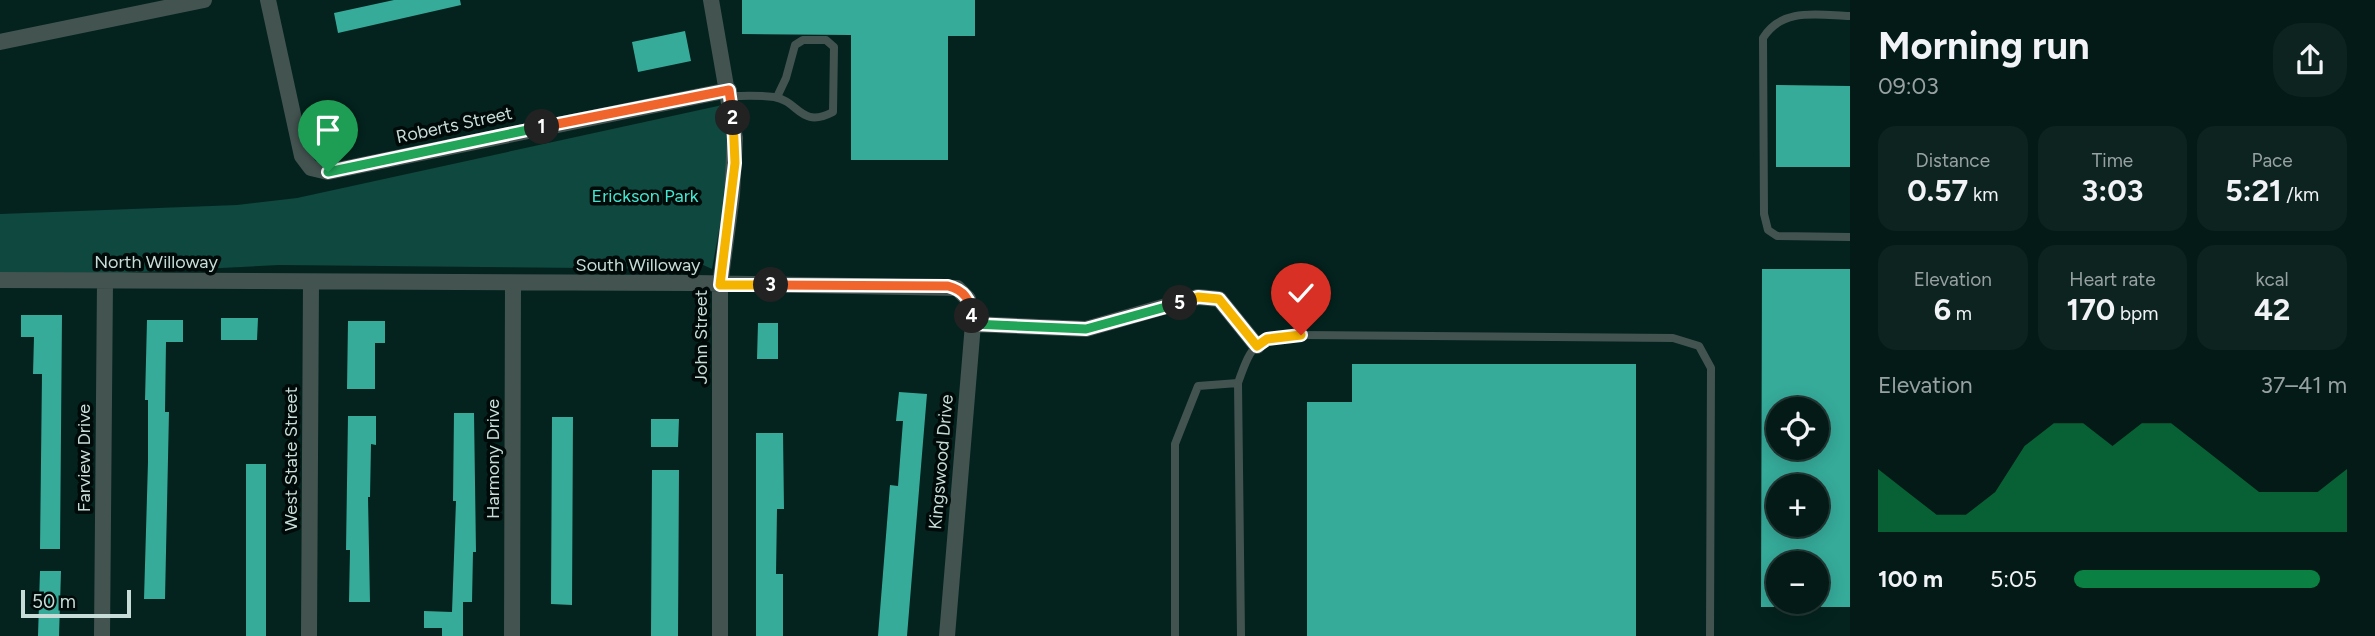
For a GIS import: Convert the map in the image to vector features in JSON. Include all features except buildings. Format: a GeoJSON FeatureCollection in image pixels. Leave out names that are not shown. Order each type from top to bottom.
{"type":"FeatureCollection","features":[{"type":"Feature","properties":{"kind":"street"},"geometry":{"type":"LineString","coordinates":[[0,43],[204,0]]}},
{"type":"Feature","properties":{"kind":"street","name":"Roberts Street"},"geometry":{"type":"LineString","coordinates":[[268,0],[302,156],[311,168],[328,172],[729,93]]}},
{"type":"Feature","properties":{"kind":"street","name":"John Street"},"geometry":{"type":"LineString","coordinates":[[711,0],[729,93],[735,163],[720,285],[720,636]]}},
{"type":"Feature","properties":{"kind":"street","name":"North Willoway"},"geometry":{"type":"LineString","coordinates":[[0,280],[311,282]]}},
{"type":"Feature","properties":{"kind":"street","name":"Farview Drive"},"geometry":{"type":"LineString","coordinates":[[102,636],[105,281]]}},
{"type":"Feature","properties":{"kind":"street","name":"South Willoway"},"geometry":{"type":"LineString","coordinates":[[311,282],[948,286],[963,293]]}},
{"type":"Feature","properties":{"kind":"street","name":"West State Street"},"geometry":{"type":"LineString","coordinates":[[309,636],[311,282]]}},
{"type":"Feature","properties":{"kind":"street","name":"Harmony Drive"},"geometry":{"type":"LineString","coordinates":[[512,636],[513,283]]}},
{"type":"Feature","properties":{"kind":"street","name":"Kingswood Drive"},"geometry":{"type":"LineString","coordinates":[[947,636],[973,324],[971,306],[963,293]]}},
{"type":"Feature","properties":{"kind":"street"},"geometry":{"type":"LineString","coordinates":[[973,324],[1086,329],[1198,297],[1219,299],[1257,346]]}},
{"type":"Feature","properties":{"kind":"lane"},"geometry":{"type":"LineString","coordinates":[[1850,16],[1789,15],[1770,26],[1763,38],[1763,48],[1764,214],[1768,230],[1777,236],[1850,237]]}},
{"type":"Feature","properties":{"kind":"lane"},"geometry":{"type":"LineString","coordinates":[[729,93],[777,97],[804,117],[822,117],[833,112],[834,47],[826,40],[803,40],[795,45],[786,78],[777,97]]}},
{"type":"Feature","properties":{"kind":"lane"},"geometry":{"type":"LineString","coordinates":[[1241,636],[1238,383],[1249,351],[1267,339],[1301,335],[1673,338],[1699,346],[1712,368],[1710,636]]}},
{"type":"Feature","properties":{"kind":"lane"},"geometry":{"type":"LineString","coordinates":[[1175,636],[1175,444],[1198,386],[1238,383]]}},
{"type":"Feature","properties":{"kind":"green space","name":"Erickson Park"},"geometry":{"type":"Polygon","coordinates":[[[727,104],[731,165],[712,269],[701,264],[683,269],[279,265],[62,276],[0,275],[0,214],[237,205],[297,198],[727,104]]]}},
{"type":"Feature","properties":{"kind":"route"},"geometry":{"type":"LineString","coordinates":[[328,172],[729,90],[735,163],[720,285],[948,286],[957,288],[968,299],[973,324],[1051,329],[1086,329],[1198,297],[1219,299],[1257,346],[1267,339],[1301,335]]}}]}
